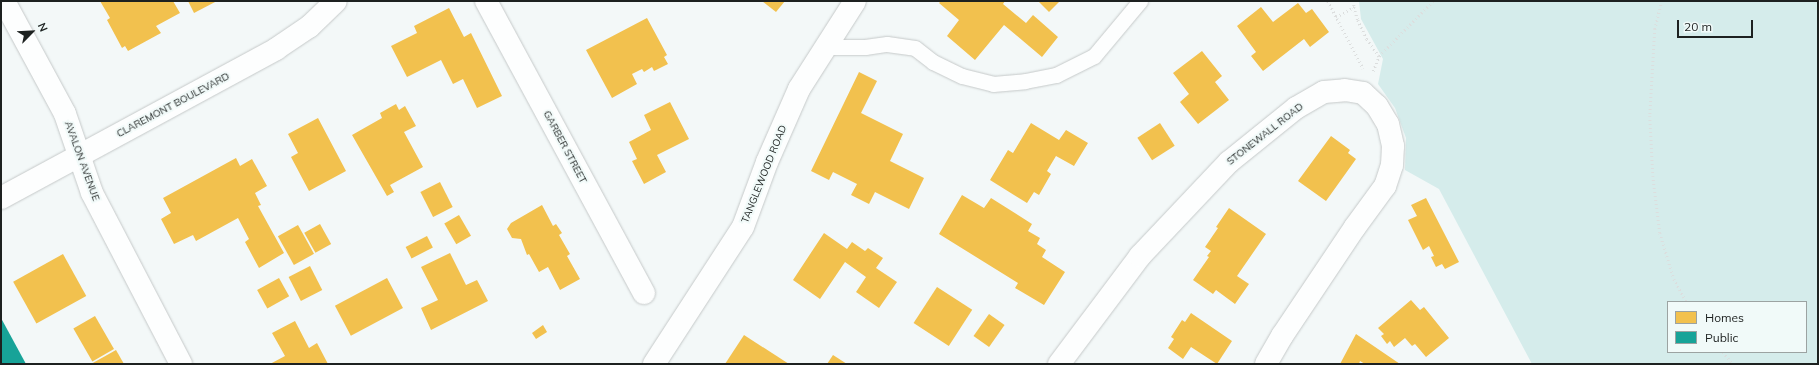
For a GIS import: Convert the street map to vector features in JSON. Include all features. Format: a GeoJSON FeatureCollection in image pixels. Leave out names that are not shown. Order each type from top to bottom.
{"type":"FeatureCollection","features":[{"type":"Feature","properties":{"kind":"street","name":"AVALON AVENUE"},"geometry":{"type":"LineString","coordinates":[[4,1],[65,114],[92,193],[181,364]]}},
{"type":"Feature","properties":{"kind":"street","name":"CLAREMONT BOULEVARD"},"geometry":{"type":"LineString","coordinates":[[1,198],[276,49],[309,27],[336,1]]}},
{"type":"Feature","properties":{"kind":"street","name":"GARBER STREET"},"geometry":{"type":"LineString","coordinates":[[486,1],[644,293]]}},
{"type":"Feature","properties":{"kind":"street","name":"TANGLEWOOD ROAD"},"geometry":{"type":"LineString","coordinates":[[654,364],[743,227],[767,162],[799,89],[824,47],[855,1]]}},
{"type":"Feature","properties":{"kind":"street","name":"STONEWALL ROAD"},"geometry":{"type":"LineString","coordinates":[[1059,364],[1140,256],[1229,162],[1296,108],[1324,92],[1366,86]]}},
{"type":"Feature","properties":{"kind":"street"},"geometry":{"type":"LineString","coordinates":[[1266,364],[1282,336],[1355,227],[1385,186],[1392,165],[1393,146],[1388,124],[1366,86]]}},
{"type":"Feature","properties":{"kind":"lane"},"geometry":{"type":"LineString","coordinates":[[824,47],[864,47],[887,44],[915,48],[933,62],[962,76],[993,84],[1025,81],[1056,75],[1094,56],[1140,1]]}},
{"type":"Feature","properties":{"kind":"path"},"geometry":{"type":"LineString","coordinates":[[1328,1],[1366,86]]}},
{"type":"Feature","properties":{"kind":"path"},"geometry":{"type":"LineString","coordinates":[[1354,1],[1354,7],[1367,39],[1379,56]]}},
{"type":"Feature","properties":{"kind":"path"},"geometry":{"type":"LineString","coordinates":[[1366,86],[1379,56],[1433,1]]}},
{"type":"Feature","properties":{"kind":"path"},"geometry":{"type":"LineString","coordinates":[[1662,1],[1655,29],[1650,116],[1653,176],[1660,233],[1674,279],[1686,301]]}},
{"type":"Feature","properties":{"kind":"path"},"geometry":{"type":"LineString","coordinates":[[1336,17],[1354,7]]}},
{"type":"Feature","properties":{"kind":"path"},"geometry":{"type":"LineString","coordinates":[[1725,353],[1733,364]]}},
{"type":"Feature","properties":{"kind":"shaded area"},"geometry":{"type":"Polygon","coordinates":[[[1359,1],[1818,1],[1818,364],[1532,364],[1439,189],[1405,170],[1406,138],[1395,108],[1378,84],[1383,59],[1361,19],[1359,1]]]}},
{"type":"Feature","properties":{"kind":"building: Homes"},"geometry":{"type":"Polygon","coordinates":[[[100,1],[173,1],[180,13],[156,26],[161,33],[128,51],[125,46],[122,48],[107,20],[110,18],[100,1]]]}},
{"type":"Feature","properties":{"kind":"building: Homes"},"geometry":{"type":"Polygon","coordinates":[[[188,1],[217,1],[194,13],[188,1]]]}},
{"type":"Feature","properties":{"kind":"building: Homes"},"geometry":{"type":"Polygon","coordinates":[[[762,1],[785,1],[776,12],[762,1]]]}},
{"type":"Feature","properties":{"kind":"building: Homes"},"geometry":{"type":"Polygon","coordinates":[[[941,1],[1005,1],[1003,4],[1026,23],[1033,15],[1058,37],[1042,57],[1004,25],[975,60],[947,36],[959,20],[939,3],[941,1]]]}},
{"type":"Feature","properties":{"kind":"building: Homes"},"geometry":{"type":"Polygon","coordinates":[[[1038,1],[1060,1],[1049,12],[1038,1]]]}},
{"type":"Feature","properties":{"kind":"building: Homes"},"geometry":{"type":"Polygon","coordinates":[[[1298,3],[1306,13],[1312,9],[1329,32],[1310,47],[1304,39],[1263,71],[1251,56],[1256,52],[1237,26],[1261,7],[1273,22],[1298,3]]]}},
{"type":"Feature","properties":{"kind":"building: Homes"},"geometry":{"type":"Polygon","coordinates":[[[449,8],[464,37],[471,33],[502,96],[477,108],[463,79],[453,84],[441,60],[407,77],[391,46],[417,33],[414,26],[449,8]]]}},
{"type":"Feature","properties":{"kind":"building: Homes"},"geometry":{"type":"Polygon","coordinates":[[[647,18],[667,55],[664,57],[668,64],[654,71],[652,67],[644,72],[642,69],[632,74],[637,84],[612,98],[586,50],[647,18]]]}},
{"type":"Feature","properties":{"kind":"building: Homes"},"geometry":{"type":"Polygon","coordinates":[[[1202,51],[1222,76],[1215,82],[1229,100],[1198,124],[1180,102],[1189,94],[1173,73],[1202,51]]]}},
{"type":"Feature","properties":{"kind":"building: Homes"},"geometry":{"type":"Polygon","coordinates":[[[859,72],[877,81],[861,113],[903,134],[890,161],[924,178],[909,209],[875,192],[869,204],[851,195],[857,184],[833,172],[829,180],[811,171],[859,72]]]}},
{"type":"Feature","properties":{"kind":"building: Homes"},"geometry":{"type":"Polygon","coordinates":[[[670,102],[689,139],[657,155],[666,172],[644,184],[632,161],[637,159],[629,142],[651,130],[644,115],[670,102]]]}},
{"type":"Feature","properties":{"kind":"building: Homes"},"geometry":{"type":"Polygon","coordinates":[[[396,104],[399,110],[405,106],[416,126],[404,132],[423,167],[390,185],[394,192],[387,196],[352,135],[382,118],[380,113],[396,104]]]}},
{"type":"Feature","properties":{"kind":"building: Homes"},"geometry":{"type":"Polygon","coordinates":[[[318,118],[346,171],[309,191],[291,157],[298,153],[288,134],[318,118]]]}},
{"type":"Feature","properties":{"kind":"building: Homes"},"geometry":{"type":"Polygon","coordinates":[[[1031,123],[1059,140],[1066,130],[1088,143],[1074,166],[1056,156],[1047,171],[1051,174],[1039,195],[1034,192],[1027,203],[990,180],[1008,150],[1013,153],[1031,123]]]}},
{"type":"Feature","properties":{"kind":"building: Homes"},"geometry":{"type":"Polygon","coordinates":[[[1160,123],[1175,146],[1152,160],[1137,138],[1160,123]]]}},
{"type":"Feature","properties":{"kind":"building: Homes"},"geometry":{"type":"Polygon","coordinates":[[[1331,136],[1350,150],[1348,153],[1356,159],[1326,201],[1298,181],[1331,136]]]}},
{"type":"Feature","properties":{"kind":"building: Homes"},"geometry":{"type":"Polygon","coordinates":[[[236,158],[240,166],[252,159],[267,186],[255,193],[261,205],[258,206],[284,253],[259,268],[245,242],[249,239],[238,218],[196,241],[193,235],[174,244],[161,219],[171,213],[163,198],[236,158]]]}},
{"type":"Feature","properties":{"kind":"building: Homes"},"geometry":{"type":"Polygon","coordinates":[[[440,182],[453,207],[433,217],[420,192],[440,182]]]}},
{"type":"Feature","properties":{"kind":"building: Homes"},"geometry":{"type":"Polygon","coordinates":[[[962,195],[984,208],[991,198],[1032,224],[1028,231],[1040,238],[1037,244],[1046,250],[1042,257],[1065,272],[1044,305],[1015,288],[1018,283],[939,234],[962,195]]]}},
{"type":"Feature","properties":{"kind":"building: Homes"},"geometry":{"type":"Polygon","coordinates":[[[1426,198],[1459,262],[1445,269],[1442,264],[1436,267],[1431,257],[1434,256],[1429,246],[1423,250],[1408,220],[1417,216],[1411,205],[1426,198]]]}},
{"type":"Feature","properties":{"kind":"building: Homes"},"geometry":{"type":"Polygon","coordinates":[[[542,205],[553,226],[556,224],[562,233],[559,235],[570,254],[567,256],[580,279],[560,290],[548,267],[539,272],[529,254],[527,255],[521,239],[512,238],[507,229],[511,223],[542,205]]]}},
{"type":"Feature","properties":{"kind":"building: Homes"},"geometry":{"type":"Polygon","coordinates":[[[1229,208],[1266,234],[1237,276],[1249,284],[1235,304],[1216,290],[1213,294],[1193,280],[1209,257],[1207,256],[1211,251],[1205,247],[1229,208]]]}},
{"type":"Feature","properties":{"kind":"building: Homes"},"geometry":{"type":"Polygon","coordinates":[[[459,215],[471,236],[456,244],[444,224],[459,215]]]}},
{"type":"Feature","properties":{"kind":"building: Homes"},"geometry":{"type":"Polygon","coordinates":[[[320,224],[331,244],[315,253],[304,233],[320,224]]]}},
{"type":"Feature","properties":{"kind":"building: Homes"},"geometry":{"type":"Polygon","coordinates":[[[298,225],[314,254],[294,265],[278,236],[298,225]]]}},
{"type":"Feature","properties":{"kind":"building: Homes"},"geometry":{"type":"Polygon","coordinates":[[[824,233],[847,249],[852,242],[865,251],[868,248],[883,258],[876,268],[897,282],[879,308],[856,292],[866,277],[845,262],[820,299],[793,280],[824,233]]]}},
{"type":"Feature","properties":{"kind":"building: Homes"},"geometry":{"type":"Polygon","coordinates":[[[427,236],[433,248],[412,258],[406,247],[427,236]]]}},
{"type":"Feature","properties":{"kind":"building: Homes"},"geometry":{"type":"Polygon","coordinates":[[[450,253],[466,285],[477,280],[488,301],[431,330],[421,308],[438,300],[421,267],[450,253]]]}},
{"type":"Feature","properties":{"kind":"building: Homes"},"geometry":{"type":"Polygon","coordinates":[[[63,254],[86,296],[36,324],[13,282],[63,254]]]}},
{"type":"Feature","properties":{"kind":"building: Homes"},"geometry":{"type":"Polygon","coordinates":[[[310,266],[322,290],[301,301],[289,277],[310,266]]]}},
{"type":"Feature","properties":{"kind":"building: Homes"},"geometry":{"type":"Polygon","coordinates":[[[279,278],[289,296],[267,308],[257,290],[279,278]]]}},
{"type":"Feature","properties":{"kind":"building: Homes"},"geometry":{"type":"Polygon","coordinates":[[[387,278],[403,308],[351,336],[335,306],[387,278]]]}},
{"type":"Feature","properties":{"kind":"building: Homes"},"geometry":{"type":"Polygon","coordinates":[[[937,287],[972,310],[949,346],[914,323],[937,287]]]}},
{"type":"Feature","properties":{"kind":"building: Homes"},"geometry":{"type":"Polygon","coordinates":[[[1411,300],[1420,310],[1424,307],[1449,338],[1426,357],[1415,344],[1412,346],[1405,338],[1394,347],[1390,341],[1387,344],[1381,336],[1384,334],[1378,328],[1411,300]]]}},
{"type":"Feature","properties":{"kind":"building: Homes"},"geometry":{"type":"Polygon","coordinates":[[[1191,313],[1232,341],[1217,364],[1191,347],[1183,359],[1168,348],[1174,339],[1171,337],[1182,320],[1185,322],[1191,313]]]}},
{"type":"Feature","properties":{"kind":"building: Homes"},"geometry":{"type":"Polygon","coordinates":[[[989,314],[1005,325],[989,347],[974,336],[989,314]]]}},
{"type":"Feature","properties":{"kind":"building: Homes"},"geometry":{"type":"Polygon","coordinates":[[[95,316],[114,349],[92,361],[73,328],[95,316]]]}},
{"type":"Feature","properties":{"kind":"building: Homes"},"geometry":{"type":"Polygon","coordinates":[[[295,321],[309,348],[317,343],[328,364],[270,364],[285,356],[272,333],[295,321]]]}},
{"type":"Feature","properties":{"kind":"building: Homes"},"geometry":{"type":"Polygon","coordinates":[[[543,325],[547,332],[536,339],[532,333],[543,325]]]}},
{"type":"Feature","properties":{"kind":"building: Homes"},"geometry":{"type":"Polygon","coordinates":[[[1356,334],[1400,364],[1365,364],[1360,361],[1359,364],[1340,364],[1356,334]]]}},
{"type":"Feature","properties":{"kind":"building: Homes"},"geometry":{"type":"Polygon","coordinates":[[[744,335],[789,364],[725,364],[744,335]]]}},
{"type":"Feature","properties":{"kind":"building: Homes"},"geometry":{"type":"Polygon","coordinates":[[[116,350],[124,364],[91,364],[116,350]]]}},
{"type":"Feature","properties":{"kind":"building: Homes"},"geometry":{"type":"Polygon","coordinates":[[[833,355],[847,364],[827,364],[833,355]]]}},
{"type":"Feature","properties":{"kind":"building: Public"},"geometry":{"type":"Polygon","coordinates":[[[1,318],[26,364],[1,364],[1,318]]]}}]}
